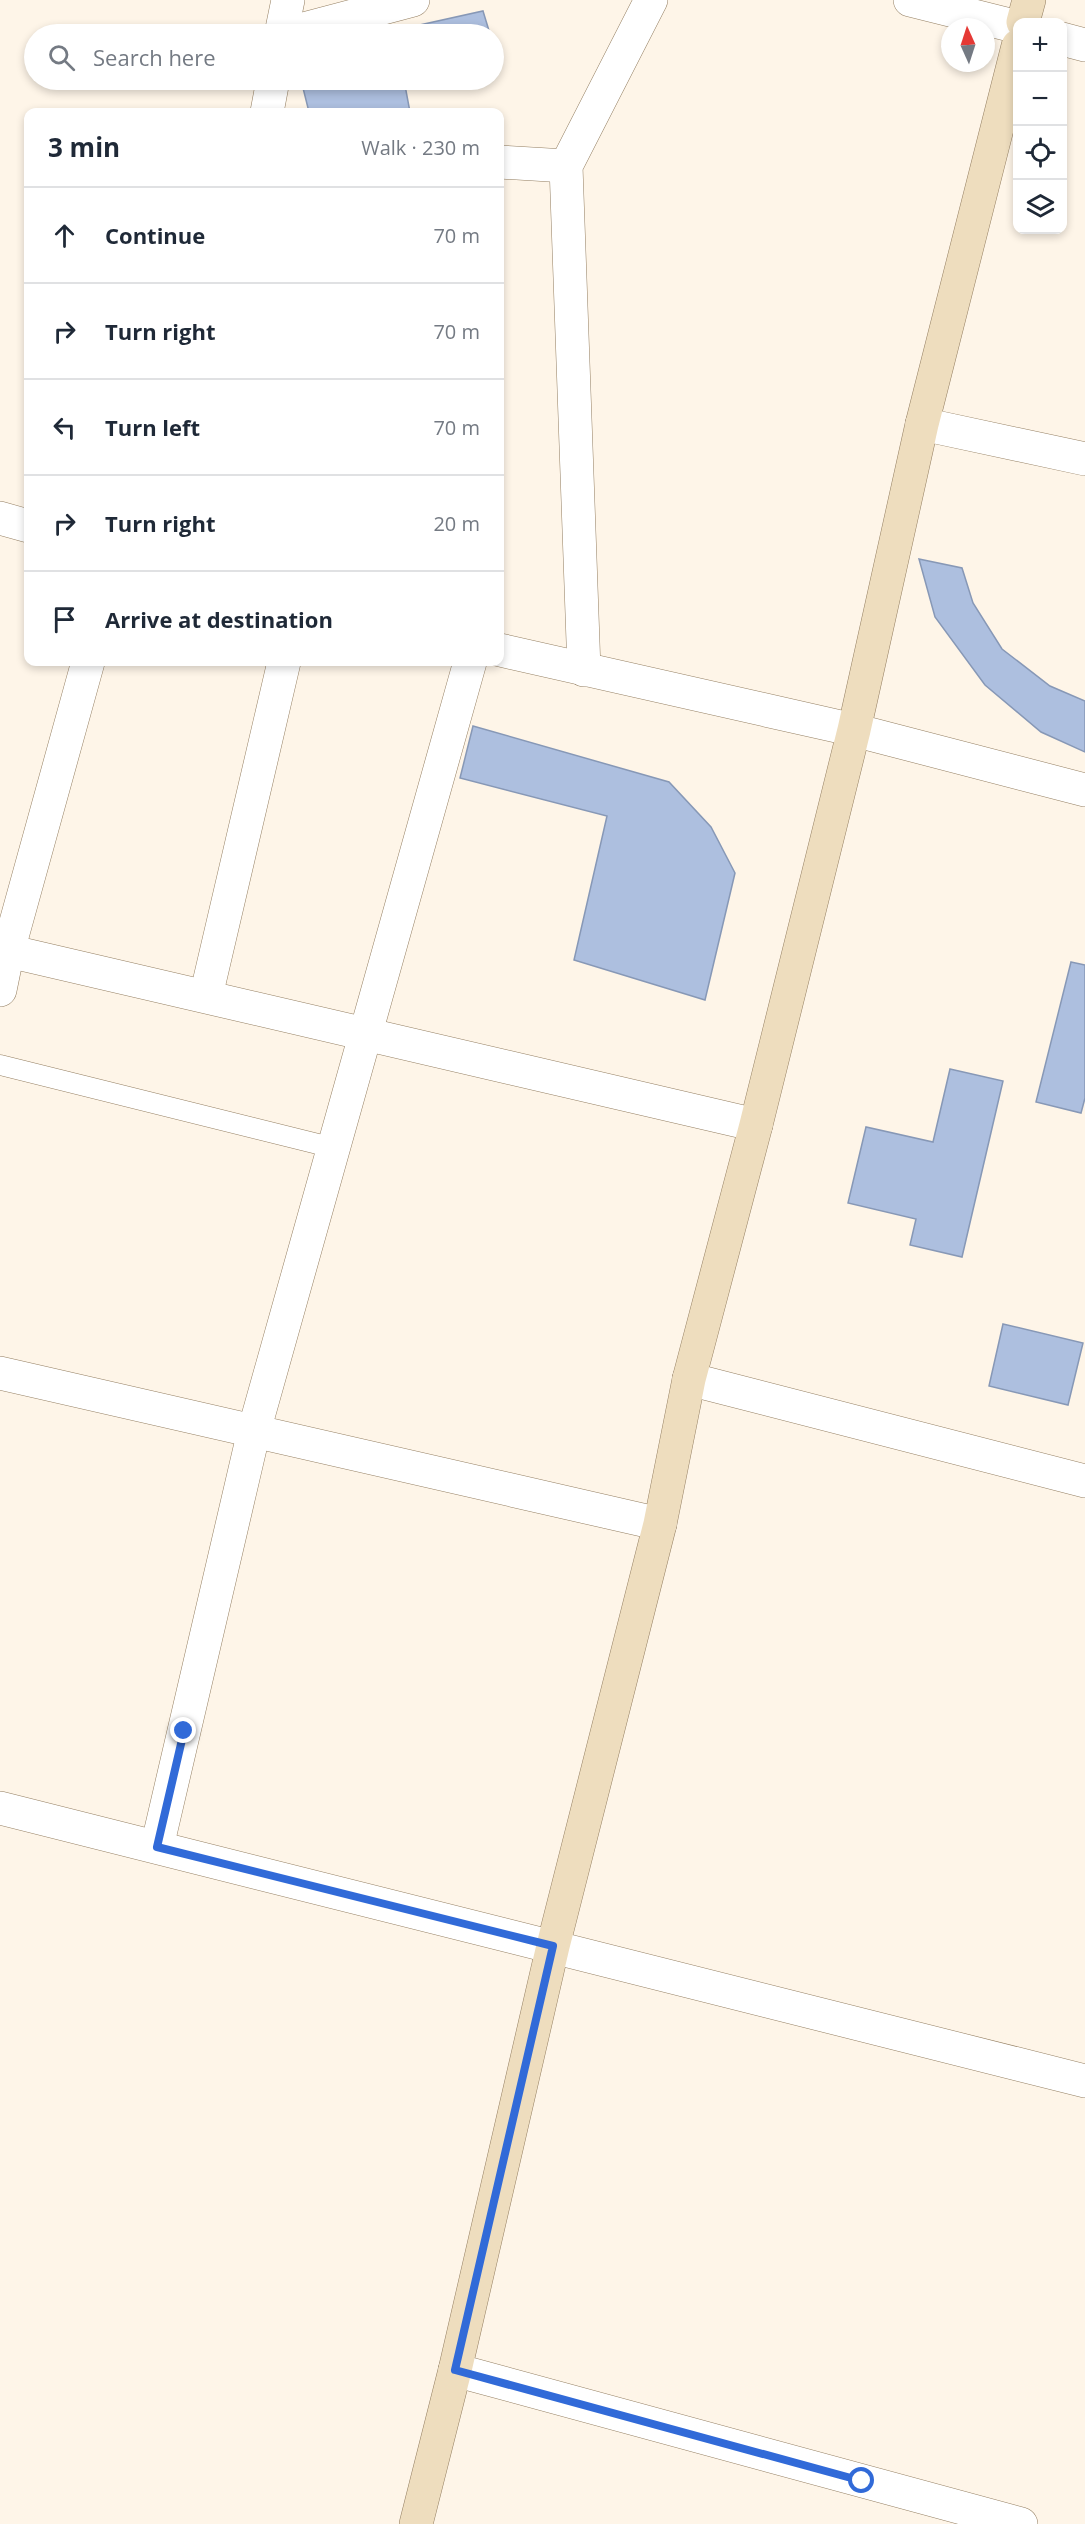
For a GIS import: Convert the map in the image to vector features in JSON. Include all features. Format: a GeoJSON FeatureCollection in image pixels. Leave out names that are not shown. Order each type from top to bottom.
{"type":"FeatureCollection","features":[{"type":"Feature","properties":{"kind":"street"},"geometry":{"type":"LineString","coordinates":[[284,24],[288,0]]}},
{"type":"Feature","properties":{"kind":"street"},"geometry":{"type":"LineString","coordinates":[[321,24],[413,0]]}},
{"type":"Feature","properties":{"kind":"street"},"geometry":{"type":"LineString","coordinates":[[584,670],[566,166],[651,0]]}},
{"type":"Feature","properties":{"kind":"street"},"geometry":{"type":"LineString","coordinates":[[910,0],[1013,26]]}},
{"type":"Feature","properties":{"kind":"street"},"geometry":{"type":"LineString","coordinates":[[1024,18],[1029,0]]}},
{"type":"Feature","properties":{"kind":"street"},"geometry":{"type":"LineString","coordinates":[[1067,40],[1085,45]]}},
{"type":"Feature","properties":{"kind":"street"},"geometry":{"type":"LineString","coordinates":[[416,2524],[455,2370],[553,1946],[660,1524],[689,1379],[756,1125],[854,730],[922,424],[1013,62]]}},
{"type":"Feature","properties":{"kind":"street"},"geometry":{"type":"LineString","coordinates":[[268,108],[271,90]]}},
{"type":"Feature","properties":{"kind":"street"},"geometry":{"type":"LineString","coordinates":[[504,162],[566,166]]}},
{"type":"Feature","properties":{"kind":"street"},"geometry":{"type":"LineString","coordinates":[[922,424],[1085,459]]}},
{"type":"Feature","properties":{"kind":"street"},"geometry":{"type":"LineString","coordinates":[[0,518],[24,525]]}},
{"type":"Feature","properties":{"kind":"street"},"geometry":{"type":"LineString","coordinates":[[504,651],[854,730],[1085,790]]}},
{"type":"Feature","properties":{"kind":"street"},"geometry":{"type":"LineString","coordinates":[[0,990],[4,950],[87,666]]}},
{"type":"Feature","properties":{"kind":"street"},"geometry":{"type":"LineString","coordinates":[[206,996],[283,666]]}},
{"type":"Feature","properties":{"kind":"street"},"geometry":{"type":"LineString","coordinates":[[157,1847],[254,1431],[469,666]]}},
{"type":"Feature","properties":{"kind":"street"},"geometry":{"type":"LineString","coordinates":[[4,950],[756,1125]]}},
{"type":"Feature","properties":{"kind":"street"},"geometry":{"type":"LineString","coordinates":[[0,1373],[660,1524]]}},
{"type":"Feature","properties":{"kind":"street"},"geometry":{"type":"LineString","coordinates":[[689,1379],[1085,1481]]}},
{"type":"Feature","properties":{"kind":"street"},"geometry":{"type":"LineString","coordinates":[[0,1808],[1085,2080]]}},
{"type":"Feature","properties":{"kind":"street"},"geometry":{"type":"LineString","coordinates":[[455,2370],[1021,2524]]}},
{"type":"Feature","properties":{"kind":"lane"},"geometry":{"type":"LineString","coordinates":[[0,1065],[334,1148]]}},
{"type":"Feature","properties":{"kind":"building"},"geometry":{"type":"Polygon","coordinates":[[[483,11],[487,24],[424,24],[483,11]]]}},
{"type":"Feature","properties":{"kind":"building"},"geometry":{"type":"Polygon","coordinates":[[[304,90],[406,90],[409,108],[308,108],[304,90]]]}},
{"type":"Feature","properties":{"kind":"building"},"geometry":{"type":"Polygon","coordinates":[[[919,559],[962,568],[973,603],[1002,649],[1050,686],[1085,701],[1085,752],[1041,732],[985,685],[935,617],[919,559]]]}},
{"type":"Feature","properties":{"kind":"building"},"geometry":{"type":"Polygon","coordinates":[[[473,726],[669,782],[711,827],[735,873],[705,1000],[574,960],[607,816],[460,778],[473,726]]]}},
{"type":"Feature","properties":{"kind":"building"},"geometry":{"type":"Polygon","coordinates":[[[1071,962],[1085,965],[1085,1098],[1081,1113],[1036,1102],[1071,962]]]}},
{"type":"Feature","properties":{"kind":"building"},"geometry":{"type":"Polygon","coordinates":[[[950,1069],[1003,1081],[962,1257],[910,1245],[916,1219],[848,1203],[866,1127],[933,1142],[950,1069]]]}},
{"type":"Feature","properties":{"kind":"building"},"geometry":{"type":"Polygon","coordinates":[[[1003,1324],[1083,1343],[1068,1405],[989,1386],[1003,1324]]]}},
{"type":"Feature","properties":{"kind":"route"},"geometry":{"type":"LineString","coordinates":[[184,1731],[157,1847],[553,1946],[455,2370],[862,2481]]}}]}
